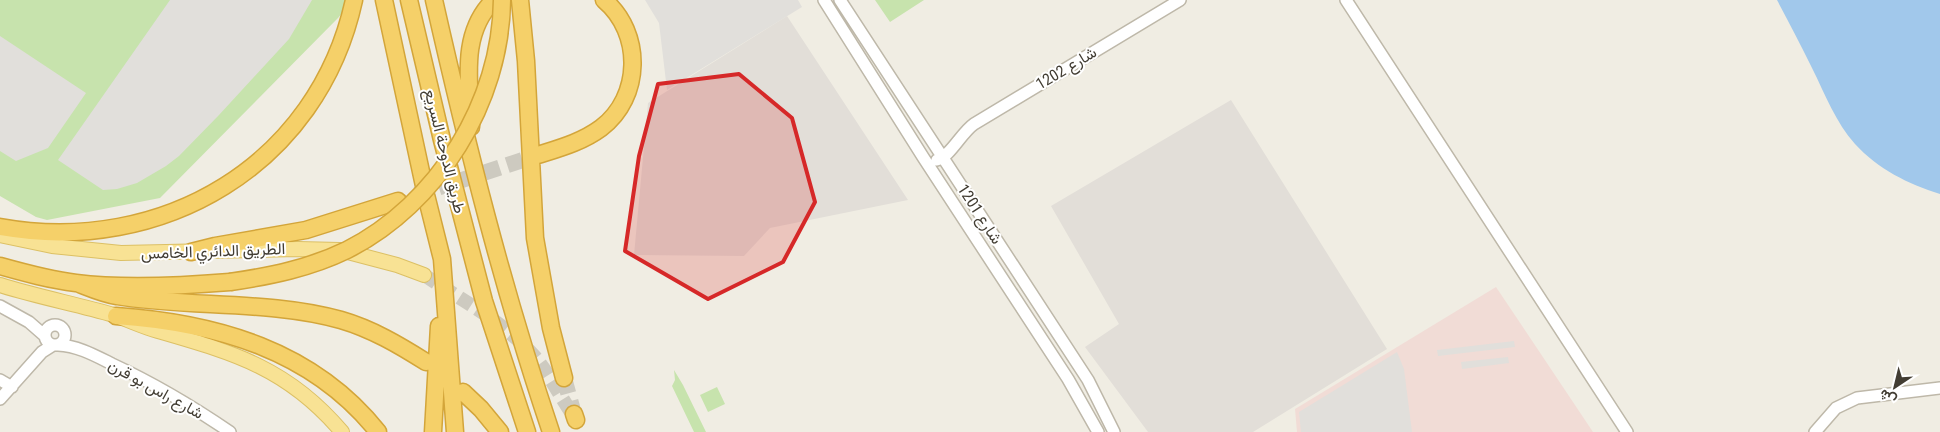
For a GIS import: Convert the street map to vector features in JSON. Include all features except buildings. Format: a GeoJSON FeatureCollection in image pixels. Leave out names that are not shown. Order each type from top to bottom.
{"type":"FeatureCollection","features":[{"type":"Feature","properties":{"kind":"highway"},"geometry":{"type":"LineString","coordinates":[[0,227],[40,232],[106,230],[142,223],[166,215],[217,192],[272,150],[313,98],[338,50],[351,15],[354,0]]}},
{"type":"Feature","properties":{"kind":"highway"},"geometry":{"type":"LineString","coordinates":[[384,0],[433,227],[442,259],[455,432]]}},
{"type":"Feature","properties":{"kind":"highway","name":"طريق الدوحة السريع"},"geometry":{"type":"LineString","coordinates":[[409,0],[442,140],[484,301],[528,432]]}},
{"type":"Feature","properties":{"kind":"highway","name":"طريق الدوحة السريع"},"geometry":{"type":"LineString","coordinates":[[434,0],[473,167],[506,290],[551,432]]}},
{"type":"Feature","properties":{"kind":"highway"},"geometry":{"type":"LineString","coordinates":[[473,167],[468,76],[470,52],[474,30],[494,0]]}},
{"type":"Feature","properties":{"kind":"highway"},"geometry":{"type":"LineString","coordinates":[[0,266],[42,277],[77,283],[163,285],[230,282],[286,272],[349,249],[390,221],[426,189],[456,149],[476,115],[484,96],[500,36],[502,0]]}},
{"type":"Feature","properties":{"kind":"highway"},"geometry":{"type":"LineString","coordinates":[[520,0],[526,61],[535,238],[551,328],[564,378]]}},
{"type":"Feature","properties":{"kind":"highway"},"geometry":{"type":"LineString","coordinates":[[538,155],[579,140],[602,127],[624,100],[633,69],[631,46],[618,14],[604,0]]}},
{"type":"Feature","properties":{"kind":"highway"},"geometry":{"type":"LineString","coordinates":[[191,252],[306,230],[398,200]]}},
{"type":"Feature","properties":{"kind":"highway"},"geometry":{"type":"LineString","coordinates":[[433,227],[439,329],[433,432]]}},
{"type":"Feature","properties":{"kind":"highway"},"geometry":{"type":"LineString","coordinates":[[77,283],[116,296],[167,302],[291,311],[339,320],[381,335],[426,362]]}},
{"type":"Feature","properties":{"kind":"highway"},"geometry":{"type":"LineString","coordinates":[[116,316],[153,320],[201,329],[248,340],[270,349],[290,358],[328,383],[362,413],[378,432]]}},
{"type":"Feature","properties":{"kind":"highway"},"geometry":{"type":"LineString","coordinates":[[463,392],[481,409],[500,432]]}},
{"type":"Feature","properties":{"kind":"main road","name":"الطريق الدائري الخامس"},"geometry":{"type":"LineString","coordinates":[[0,236],[89,251],[145,254],[298,249],[340,250],[397,265],[424,276]]}},
{"type":"Feature","properties":{"kind":"main road"},"geometry":{"type":"LineString","coordinates":[[0,285],[116,316],[221,349],[277,375],[317,406],[342,432]]}},
{"type":"Feature","properties":{"kind":"street","name":"شارع 1201"},"geometry":{"type":"LineString","coordinates":[[824,0],[923,157],[1068,379],[1098,432]]}},
{"type":"Feature","properties":{"kind":"street","name":"شارع 1201"},"geometry":{"type":"LineString","coordinates":[[840,0],[1088,380],[1114,432]]}},
{"type":"Feature","properties":{"kind":"street","name":"شارع 1202"},"geometry":{"type":"LineString","coordinates":[[943,158],[956,141],[974,124],[1180,0]]}},
{"type":"Feature","properties":{"kind":"street"},"geometry":{"type":"LineString","coordinates":[[1346,0],[1627,432]]}},
{"type":"Feature","properties":{"kind":"street"},"geometry":{"type":"LineString","coordinates":[[933,144],[945,146],[956,141]]}},
{"type":"Feature","properties":{"kind":"street"},"geometry":{"type":"LineString","coordinates":[[923,157],[938,160],[943,158]]}},
{"type":"Feature","properties":{"kind":"street"},"geometry":{"type":"LineString","coordinates":[[0,306],[29,322],[50,342]]}},
{"type":"Feature","properties":{"kind":"street"},"geometry":{"type":"LineString","coordinates":[[0,399],[50,342],[63,341],[65,334],[62,328],[56,325],[47,330],[50,342]]}},
{"type":"Feature","properties":{"kind":"street","name":"شارع راس بو قرن"},"geometry":{"type":"LineString","coordinates":[[65,334],[80,348]]}},
{"type":"Feature","properties":{"kind":"street","name":"شارع راس بو قرن"},"geometry":{"type":"LineString","coordinates":[[50,342],[80,348],[157,386],[230,432]]}},
{"type":"Feature","properties":{"kind":"street"},"geometry":{"type":"LineString","coordinates":[[0,380],[12,387]]}},
{"type":"Feature","properties":{"kind":"street"},"geometry":{"type":"LineString","coordinates":[[1815,432],[1836,408],[1856,398],[1940,388]]}},
{"type":"Feature","properties":{"kind":"highlighted area"},"geometry":{"type":"Polygon","coordinates":[[[739,74],[792,118],[815,202],[783,262],[708,299],[625,251],[639,156],[658,84],[739,74]]]}},
{"type":"Feature","properties":{"kind":"shaded area"},"geometry":{"type":"Polygon","coordinates":[[[170,0],[312,0],[289,39],[179,156],[137,183],[117,189],[103,190],[58,160],[170,0]]]}},
{"type":"Feature","properties":{"kind":"shaded area"},"geometry":{"type":"Polygon","coordinates":[[[645,0],[798,0],[802,7],[667,90],[659,23],[645,0]]]}},
{"type":"Feature","properties":{"kind":"shaded area"},"geometry":{"type":"Polygon","coordinates":[[[787,16],[908,200],[770,228],[744,256],[634,255],[648,103],[787,16]]]}},
{"type":"Feature","properties":{"kind":"shaded area"},"geometry":{"type":"Polygon","coordinates":[[[0,36],[86,93],[48,148],[16,161],[0,151],[0,36]]]}},
{"type":"Feature","properties":{"kind":"shaded area"},"geometry":{"type":"Polygon","coordinates":[[[1231,100],[1387,349],[1253,432],[1148,432],[1085,347],[1119,324],[1051,206],[1231,100]]]}},
{"type":"Feature","properties":{"kind":"shaded area"},"geometry":{"type":"Polygon","coordinates":[[[1496,287],[1593,432],[1297,432],[1295,409],[1496,287]]]}},
{"type":"Feature","properties":{"kind":"shaded area"},"geometry":{"type":"Polygon","coordinates":[[[1514,341],[1515,347],[1438,356],[1437,350],[1514,341]]]}},
{"type":"Feature","properties":{"kind":"shaded area"},"geometry":{"type":"Polygon","coordinates":[[[1397,352],[1404,369],[1412,432],[1301,432],[1299,412],[1397,352]]]}},
{"type":"Feature","properties":{"kind":"shaded area"},"geometry":{"type":"Polygon","coordinates":[[[1508,357],[1509,363],[1462,369],[1461,362],[1508,357]]]}},
{"type":"Feature","properties":{"kind":"green space"},"geometry":{"type":"Polygon","coordinates":[[[0,0],[346,0],[343,12],[338,18],[160,198],[47,220],[36,217],[0,196],[0,0]]]}},
{"type":"Feature","properties":{"kind":"green space"},"geometry":{"type":"Polygon","coordinates":[[[875,0],[924,0],[890,22],[875,0]]]}},
{"type":"Feature","properties":{"kind":"green space"},"geometry":{"type":"Polygon","coordinates":[[[674,370],[706,432],[694,432],[672,386],[675,380],[674,370]]]}},
{"type":"Feature","properties":{"kind":"green space"},"geometry":{"type":"Polygon","coordinates":[[[717,387],[725,404],[708,412],[700,395],[717,387]]]}},
{"type":"Feature","properties":{"kind":"water"},"geometry":{"type":"Polygon","coordinates":[[[1777,0],[1940,0],[1940,194],[1894,175],[1873,161],[1848,136],[1836,118],[1777,0]]]}},
{"type":"Feature","properties":{"kind":"tunnel"},"geometry":{"type":"LineString","coordinates":[[416,195],[538,155]]}},
{"type":"Feature","properties":{"kind":"tunnel"},"geometry":{"type":"LineString","coordinates":[[424,275],[497,323],[523,345],[535,357],[573,415]]}},
{"type":"Feature","properties":{"kind":"tunnel"},"geometry":{"type":"LineString","coordinates":[[564,378],[574,414]]}}]}
